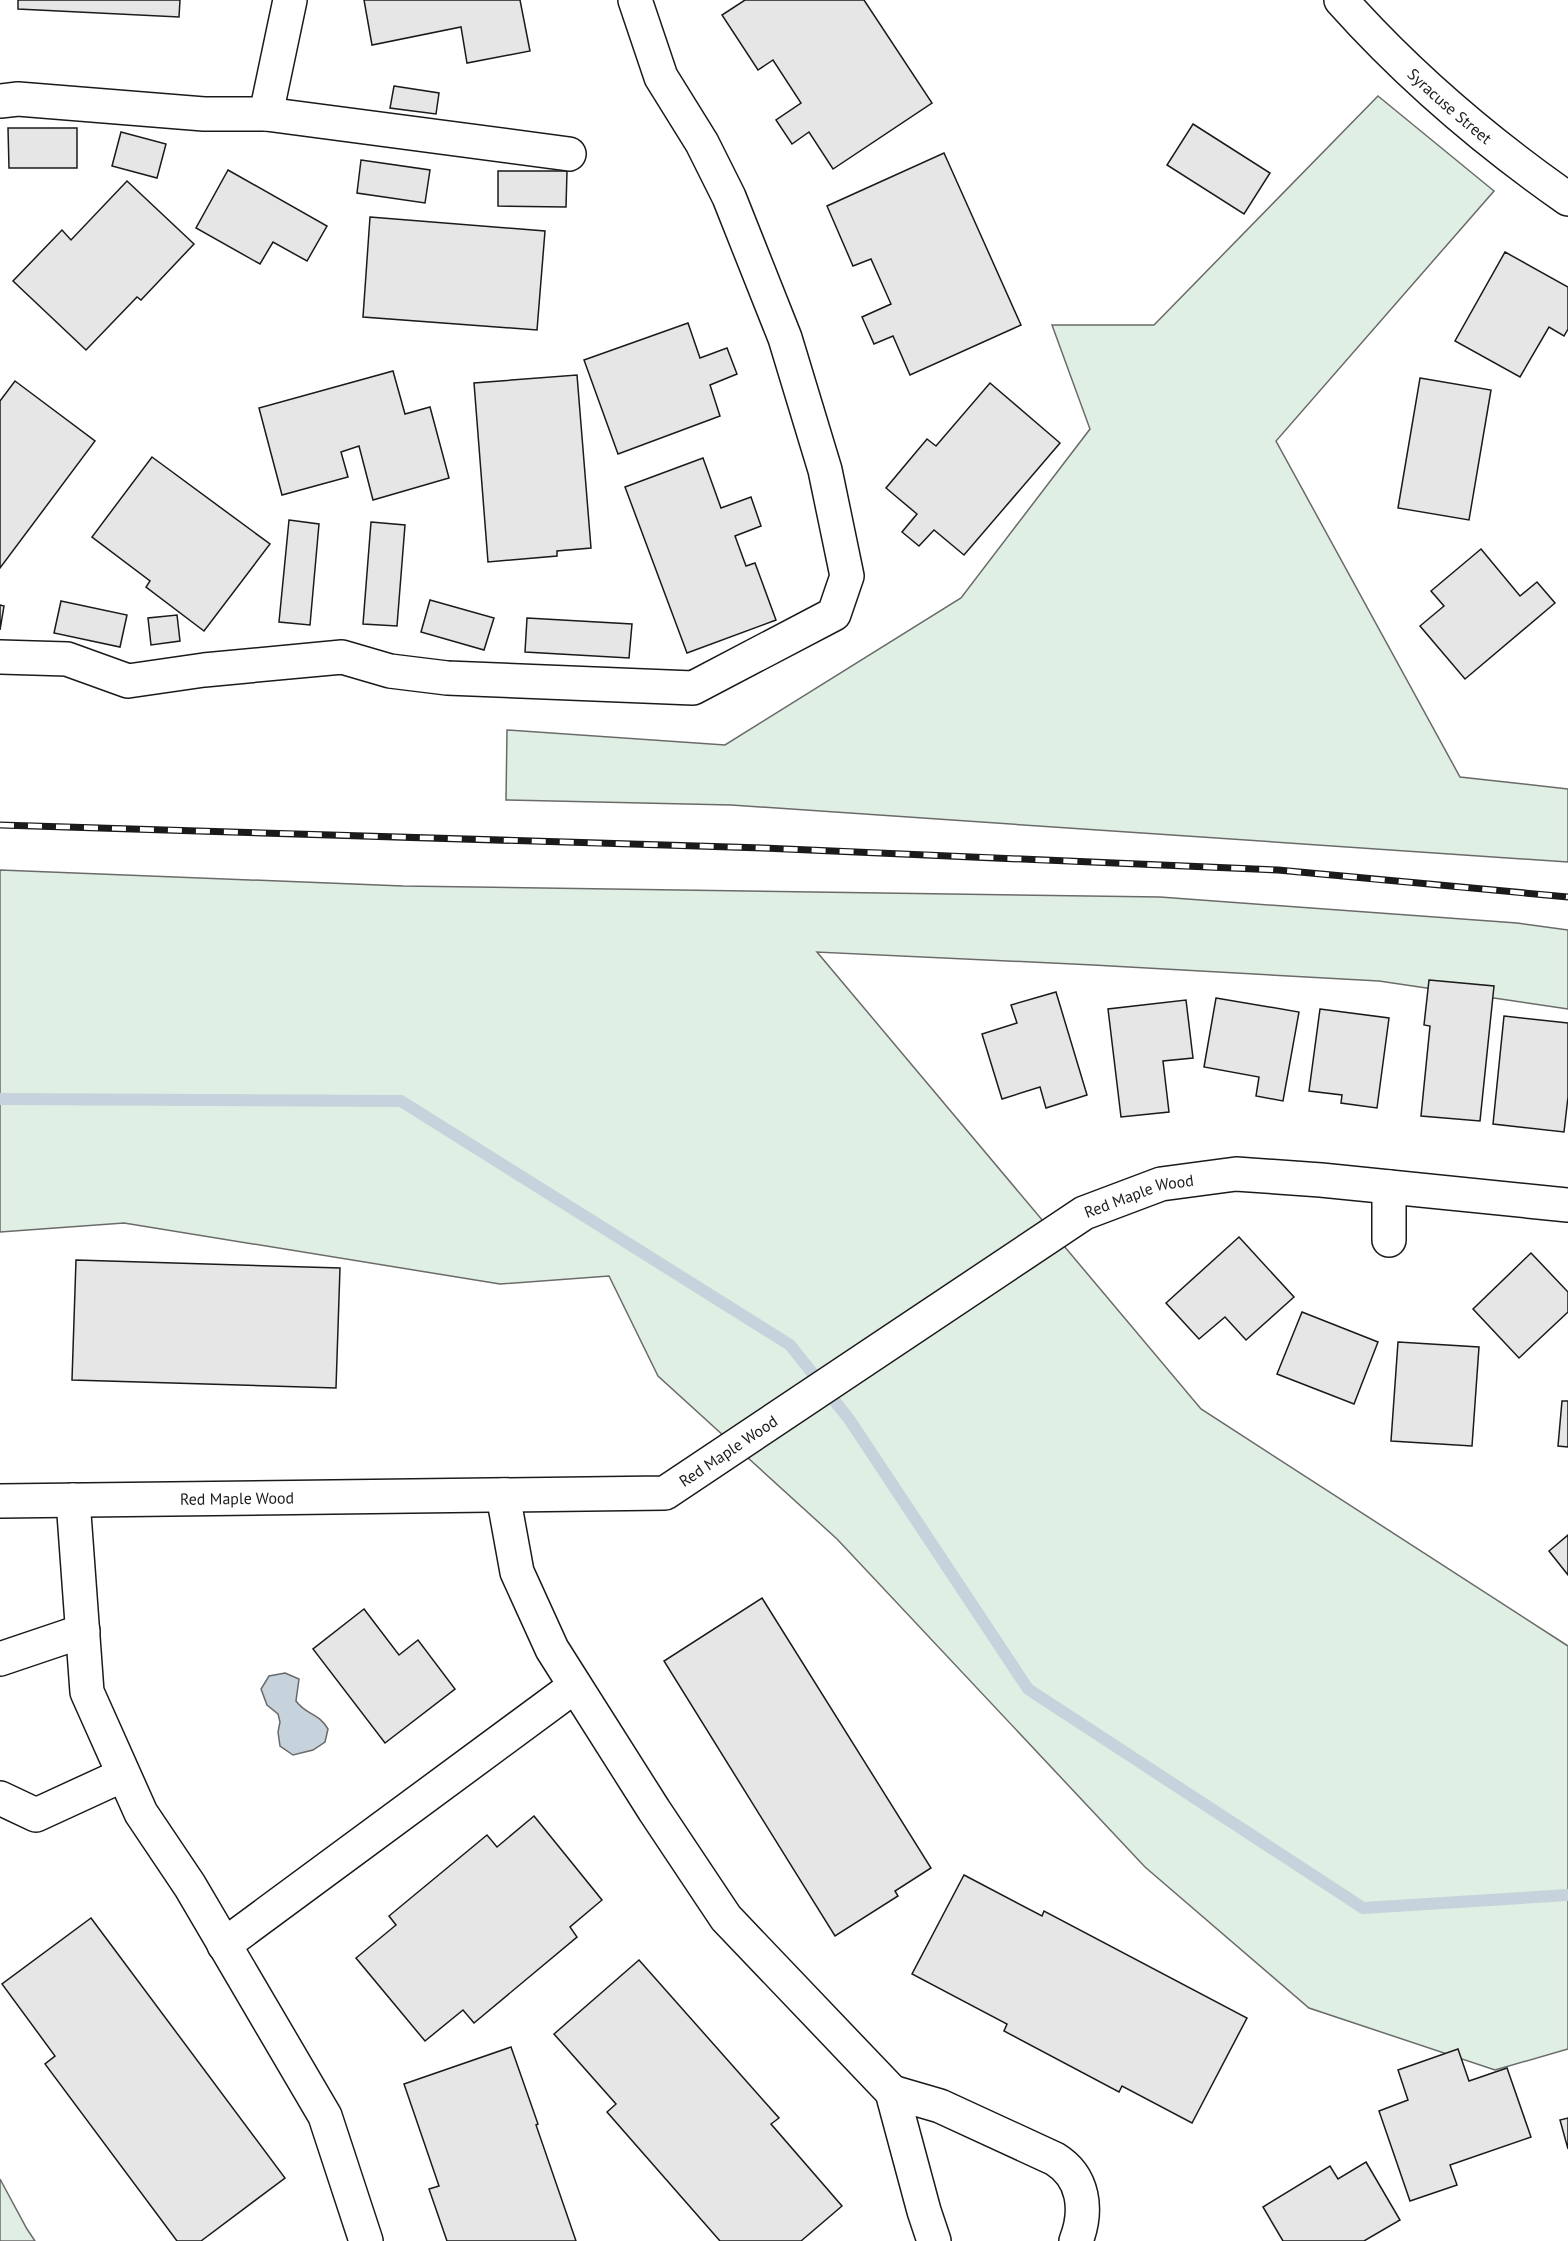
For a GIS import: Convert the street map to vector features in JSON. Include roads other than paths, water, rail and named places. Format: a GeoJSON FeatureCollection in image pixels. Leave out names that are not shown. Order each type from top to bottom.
{"type":"FeatureCollection","features":[{"type":"Feature","properties":{"kind":"street"},"geometry":{"type":"LineString","coordinates":[[266,114],[290,0]]}},
{"type":"Feature","properties":{"kind":"street"},"geometry":{"type":"LineString","coordinates":[[0,657],[67,659],[128,681],[204,670],[342,657],[390,671],[447,678],[693,688],[834,614],[847,576],[825,470],[784,338],[729,197],[702,144],[661,77],[635,0]]}},
{"type":"Feature","properties":{"kind":"street","name":"Syracuse Street"},"geometry":{"type":"LineString","coordinates":[[1341,0],[1419,80],[1521,166],[1568,199]]}},
{"type":"Feature","properties":{"kind":"street"},"geometry":{"type":"LineString","coordinates":[[0,101],[18,99],[204,114],[266,114],[569,154]]}},
{"type":"Feature","properties":{"kind":"street","name":"Red Maple Wood"},"geometry":{"type":"LineString","coordinates":[[0,1501],[665,1493],[1084,1213],[1161,1184],[1236,1174],[1568,1205]]}},
{"type":"Feature","properties":{"kind":"street"},"geometry":{"type":"LineString","coordinates":[[1389,1187],[1389,1240]]}},
{"type":"Feature","properties":{"kind":"street"},"geometry":{"type":"LineString","coordinates":[[502,1495],[518,1572],[552,1650],[726,1918],[892,2092],[934,2241]]}},
{"type":"Feature","properties":{"kind":"street"},"geometry":{"type":"LineString","coordinates":[[73,1500],[87,1692],[141,1813],[190,1886],[325,2116],[366,2241]]}},
{"type":"Feature","properties":{"kind":"street"},"geometry":{"type":"LineString","coordinates":[[0,1659],[83,1631]]}},
{"type":"Feature","properties":{"kind":"street"},"geometry":{"type":"LineString","coordinates":[[224,1945],[575,1686]]}},
{"type":"Feature","properties":{"kind":"street"},"geometry":{"type":"LineString","coordinates":[[0,1798],[36,1815],[123,1775]]}},
{"type":"Feature","properties":{"kind":"street"},"geometry":{"type":"LineString","coordinates":[[892,2092],[940,2106],[1055,2159],[1067,2167],[1077,2182],[1083,2206],[1076,2241]]}},
{"type":"Feature","properties":{"kind":"waterway"},"geometry":{"type":"LineString","coordinates":[[0,1099],[401,1101],[790,1345],[849,1419],[1028,1689],[1363,1908],[1568,1895]]}},
{"type":"Feature","properties":{"kind":"railway"},"geometry":{"type":"LineString","coordinates":[[0,825],[763,848],[1278,870],[1568,897]]}}]}
